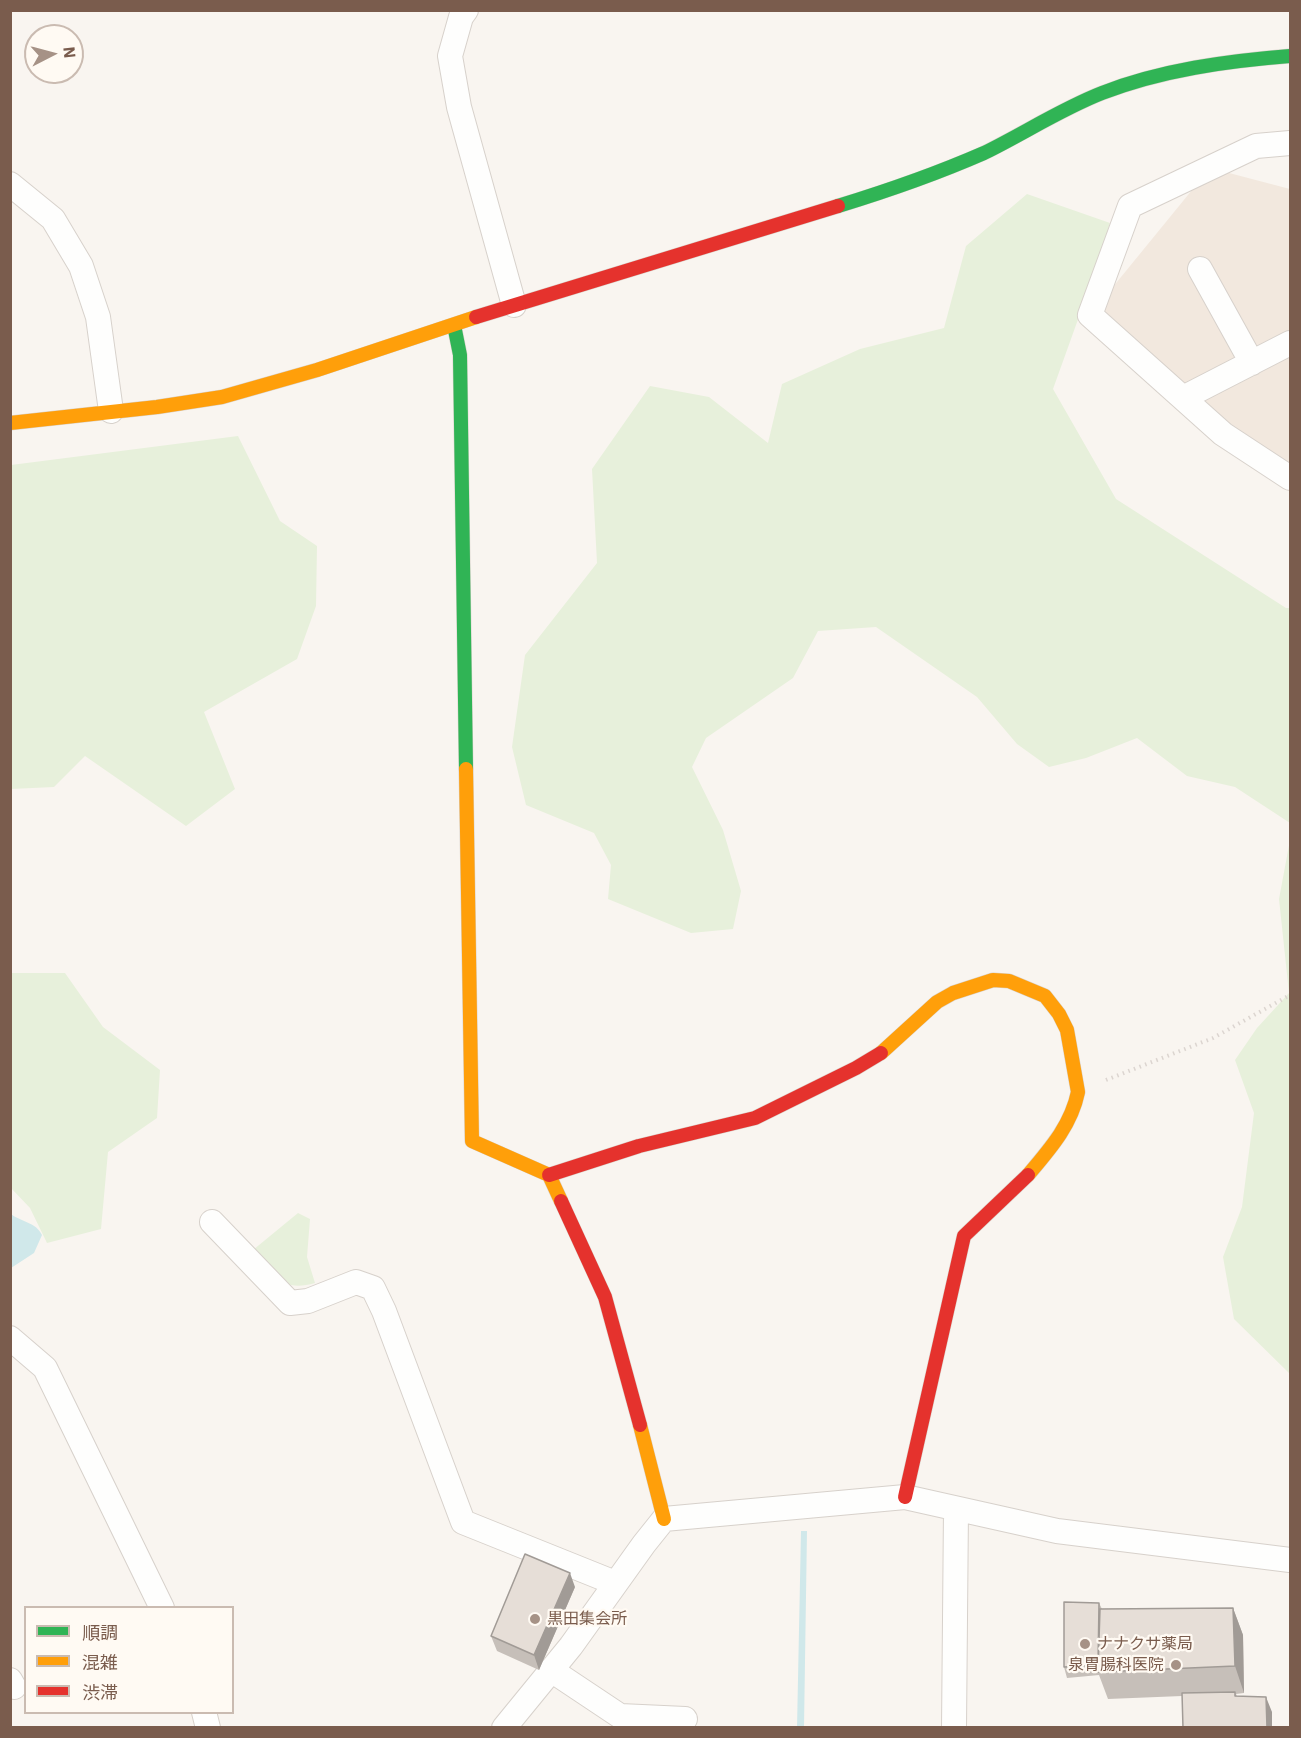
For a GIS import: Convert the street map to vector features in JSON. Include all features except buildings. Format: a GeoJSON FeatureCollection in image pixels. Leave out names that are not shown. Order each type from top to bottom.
{"type":"FeatureCollection","features":[{"type":"Feature","properties":{"kind":"street"},"geometry":{"type":"LineString","coordinates":[[466,10],[461,16],[450,56],[459,106],[514,305]]}},
{"type":"Feature","properties":{"kind":"street"},"geometry":{"type":"LineString","coordinates":[[10,423],[222,398],[316,370],[514,305],[897,188],[983,153],[1102,93],[1162,75],[1239,60],[1290,56]]}},
{"type":"Feature","properties":{"kind":"street"},"geometry":{"type":"LineString","coordinates":[[1290,142],[1256,146],[1130,206],[1090,315],[1223,434],[1290,478]]}},
{"type":"Feature","properties":{"kind":"street"},"geometry":{"type":"LineString","coordinates":[[10,184],[52,219],[81,266],[98,317],[111,411]]}},
{"type":"Feature","properties":{"kind":"street"},"geometry":{"type":"LineString","coordinates":[[1200,269],[1252,363]]}},
{"type":"Feature","properties":{"kind":"street"},"geometry":{"type":"LineString","coordinates":[[454,325],[460,356],[472,1141],[549,1175],[605,1297],[664,1520]]}},
{"type":"Feature","properties":{"kind":"street"},"geometry":{"type":"LineString","coordinates":[[1183,398],[1290,343]]}},
{"type":"Feature","properties":{"kind":"street"},"geometry":{"type":"LineString","coordinates":[[549,1175],[639,1146],[755,1118],[856,1068],[883,1052],[937,1002],[953,993],[993,980],[1009,981],[1045,996],[1067,1030],[1078,1092],[1070,1119],[1061,1136],[1021,1183],[964,1236],[904,1497]]}},
{"type":"Feature","properties":{"kind":"street"},"geometry":{"type":"LineString","coordinates":[[212,1222],[290,1303],[308,1301],[356,1282],[374,1288],[463,1522],[615,1583]]}},
{"type":"Feature","properties":{"kind":"street"},"geometry":{"type":"LineString","coordinates":[[10,1338],[45,1368],[161,1606]]}},
{"type":"Feature","properties":{"kind":"street"},"geometry":{"type":"LineString","coordinates":[[504,1728],[571,1646],[615,1583],[664,1520],[904,1497],[1057,1532],[1290,1560]]}},
{"type":"Feature","properties":{"kind":"street"},"geometry":{"type":"LineString","coordinates":[[954,1728],[956,1509]]}},
{"type":"Feature","properties":{"kind":"street"},"geometry":{"type":"LineString","coordinates":[[551,1670],[620,1716],[685,1719]]}},
{"type":"Feature","properties":{"kind":"path"},"geometry":{"type":"LineString","coordinates":[[1078,1092],[1203,1042],[1290,995]]}},
{"type":"Feature","properties":{"kind":"shaded area"},"geometry":{"type":"Polygon","coordinates":[[[1210,168],[1290,189],[1290,484],[1090,315],[1210,168]]]}},
{"type":"Feature","properties":{"kind":"green space"},"geometry":{"type":"Polygon","coordinates":[[[1027,194],[1110,223],[1053,389],[1116,499],[1286,608],[1290,608],[1290,823],[1235,787],[1187,776],[1137,738],[1086,758],[1049,767],[1017,744],[977,697],[876,627],[818,631],[793,678],[706,738],[692,767],[723,830],[741,891],[733,929],[691,933],[608,899],[611,865],[594,833],[526,805],[512,747],[525,655],[597,563],[592,469],[650,386],[709,397],[768,443],[782,384],[860,349],[944,328],[966,246],[1027,194]]]}},
{"type":"Feature","properties":{"kind":"green space"},"geometry":{"type":"Polygon","coordinates":[[[238,436],[280,521],[317,546],[316,606],[297,659],[204,712],[235,789],[186,826],[85,756],[54,787],[11,789],[11,465],[238,436]]]}},
{"type":"Feature","properties":{"kind":"green space"},"geometry":{"type":"Polygon","coordinates":[[[1290,840],[1290,1374],[1234,1319],[1223,1257],[1242,1207],[1254,1113],[1235,1060],[1257,1028],[1289,993],[1279,899],[1290,840]]]}},
{"type":"Feature","properties":{"kind":"green space"},"geometry":{"type":"Polygon","coordinates":[[[11,973],[65,973],[103,1027],[160,1070],[157,1118],[108,1152],[101,1229],[47,1243],[30,1208],[11,1188],[11,973]]]}},
{"type":"Feature","properties":{"kind":"green space"},"geometry":{"type":"Polygon","coordinates":[[[298,1213],[310,1219],[307,1257],[315,1283],[303,1285],[286,1283],[279,1279],[253,1250],[298,1213]]]}},
{"type":"Feature","properties":{"kind":"water"},"geometry":{"type":"Polygon","coordinates":[[[11,1214],[32,1225],[42,1235],[34,1253],[11,1268],[11,1214]]]}},
{"type":"Feature","properties":{"kind":"water"},"geometry":{"type":"Polygon","coordinates":[[[801,1531],[807,1531],[804,1727],[797,1728],[801,1531]]]}},
{"type":"Feature","properties":{"kind":"traffic: fast"},"geometry":{"type":"LineString","coordinates":[[838,206],[966,161],[999,146],[1072,106],[1124,85],[1194,68],[1290,56]]}},
{"type":"Feature","properties":{"kind":"traffic: fast"},"geometry":{"type":"LineString","coordinates":[[454,325],[460,355],[466,769]]}},
{"type":"Feature","properties":{"kind":"traffic: slow"},"geometry":{"type":"LineString","coordinates":[[10,423],[157,407],[222,397],[317,370],[476,317]]}},
{"type":"Feature","properties":{"kind":"traffic: slow"},"geometry":{"type":"LineString","coordinates":[[466,769],[472,1141],[549,1175],[561,1201]]}},
{"type":"Feature","properties":{"kind":"traffic: slow"},"geometry":{"type":"LineString","coordinates":[[881,1053],[937,1002],[953,993],[993,980],[1009,981],[1045,996],[1059,1014],[1067,1030],[1078,1092],[1065,1127],[1028,1175]]}},
{"type":"Feature","properties":{"kind":"traffic: slow"},"geometry":{"type":"LineString","coordinates":[[640,1425],[664,1519]]}},
{"type":"Feature","properties":{"kind":"traffic: jam"},"geometry":{"type":"LineString","coordinates":[[476,317],[838,206]]}},
{"type":"Feature","properties":{"kind":"traffic: jam"},"geometry":{"type":"LineString","coordinates":[[549,1175],[639,1146],[755,1118],[856,1068],[881,1053]]}},
{"type":"Feature","properties":{"kind":"traffic: jam"},"geometry":{"type":"LineString","coordinates":[[905,1497],[964,1236],[1028,1175]]}},
{"type":"Feature","properties":{"kind":"traffic: jam"},"geometry":{"type":"LineString","coordinates":[[561,1201],[605,1297],[640,1425]]}},
{"type":"Feature","properties":{"kind":"place","name":"黒田集会所"},"geometry":{"type":"Point","coordinates":[535,1619]}},
{"type":"Feature","properties":{"kind":"place","name":"ナナクサ薬局"},"geometry":{"type":"Point","coordinates":[1085,1644]}},
{"type":"Feature","properties":{"kind":"place","name":"泉胃腸科医院"},"geometry":{"type":"Point","coordinates":[1176,1665]}}]}
